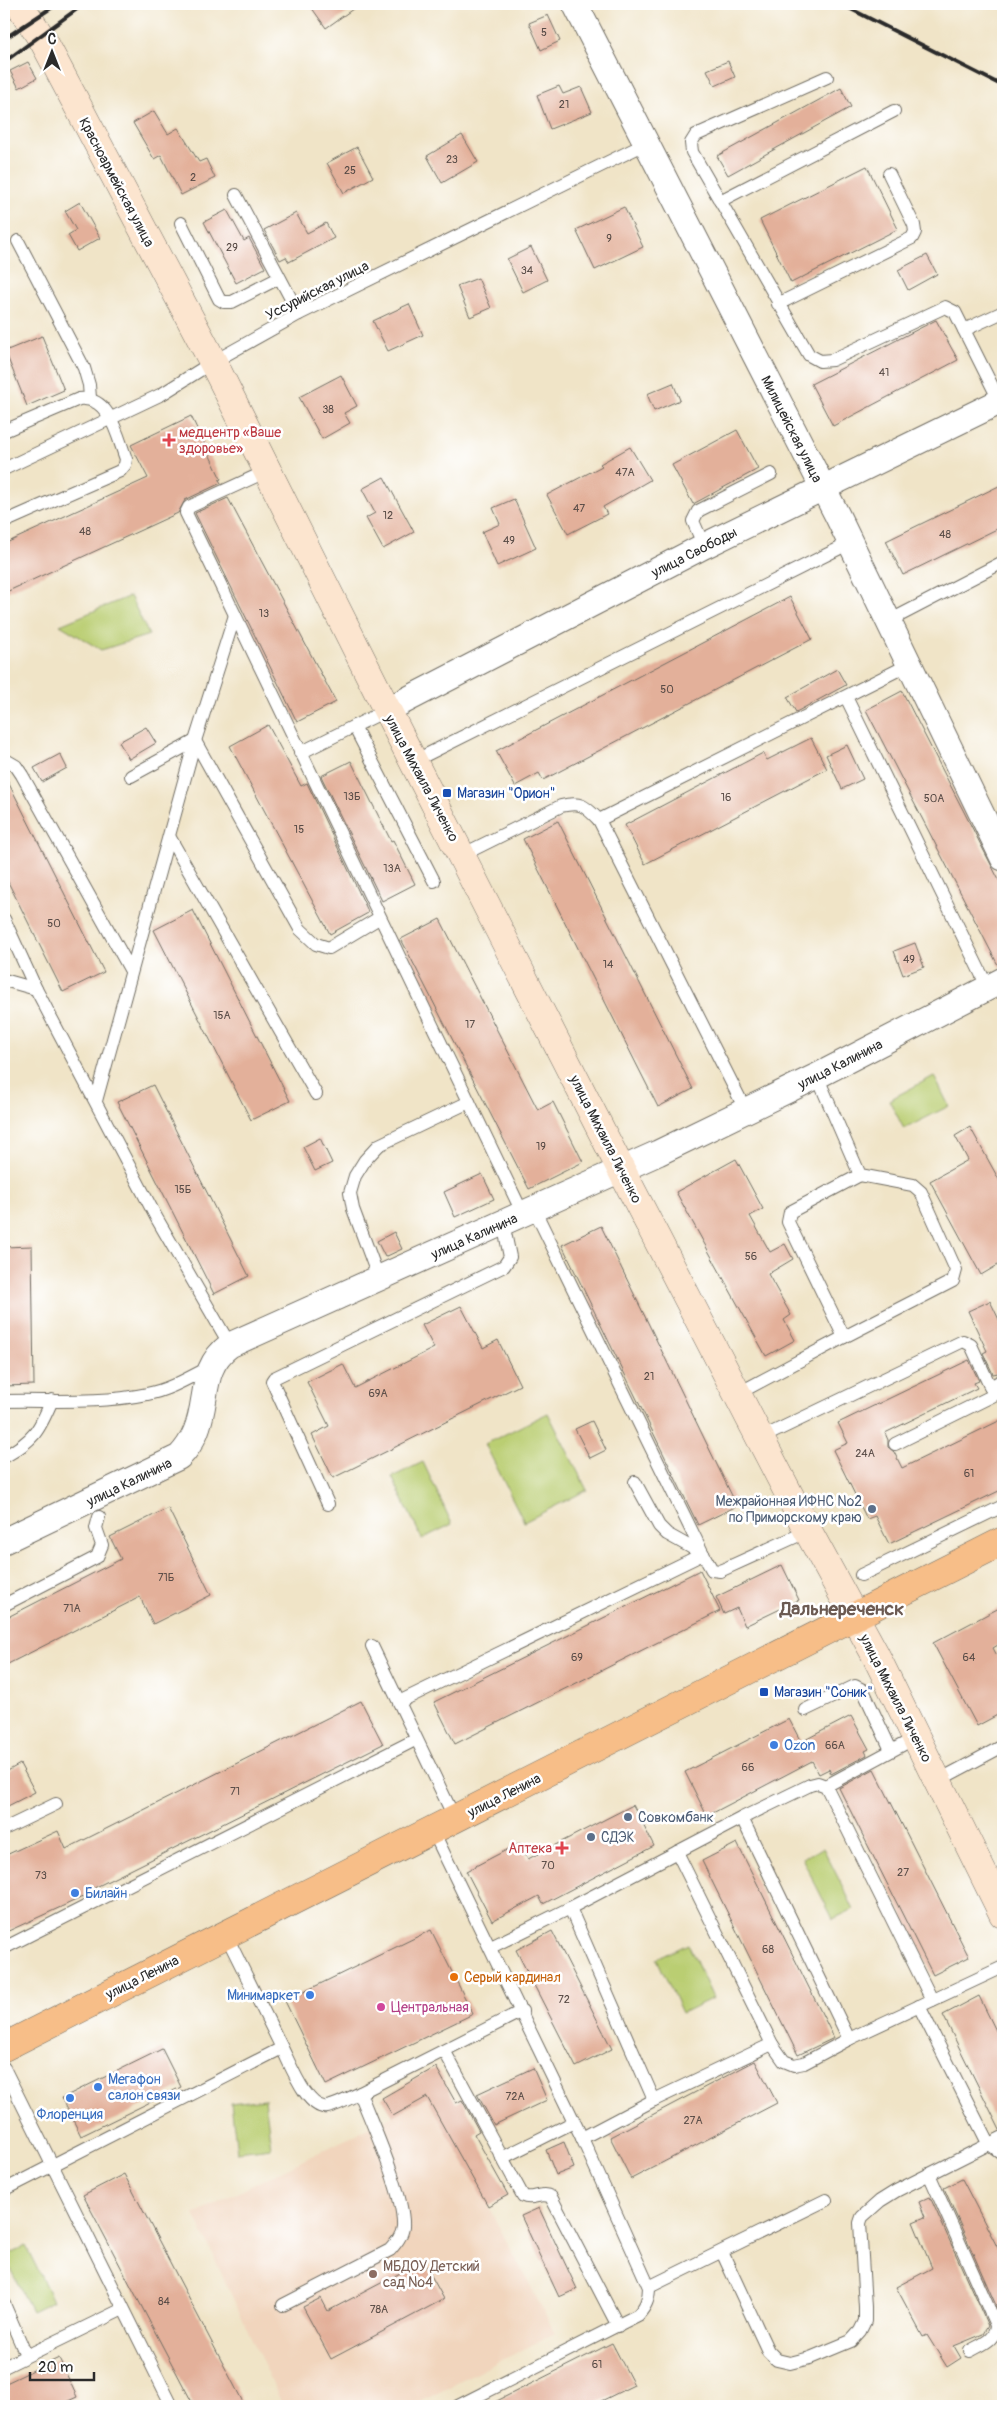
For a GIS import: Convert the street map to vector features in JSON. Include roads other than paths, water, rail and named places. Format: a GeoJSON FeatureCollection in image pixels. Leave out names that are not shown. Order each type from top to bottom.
{"type":"FeatureCollection","features":[{"type":"Feature","properties":{"kind":"main road","name":"Красноармейская улица"},"geometry":{"type":"LineString","coordinates":[[19,4],[44,42],[213,362]]}},
{"type":"Feature","properties":{"kind":"main road","name":"улица Михаила Личенко"},"geometry":{"type":"LineString","coordinates":[[213,362],[386,710],[414,761],[737,1394],[853,1616],[875,1654],[939,1780],[1003,1914]]}},
{"type":"Feature","properties":{"kind":"main road","name":"улица Ленина"},"geometry":{"type":"LineString","coordinates":[[4,2047],[1003,1541]]}},
{"type":"Feature","properties":{"kind":"street","name":"Милицейская улица"},"geometry":{"type":"LineString","coordinates":[[575,4],[890,621],[1003,858]]}},
{"type":"Feature","properties":{"kind":"street","name":"улица Свободы"},"geometry":{"type":"LineString","coordinates":[[386,710],[704,546],[823,490],[1002,401]]}},
{"type":"Feature","properties":{"kind":"street","name":"улица Калинина"},"geometry":{"type":"LineString","coordinates":[[4,1542],[179,1457],[190,1445],[197,1429],[210,1367],[219,1353],[230,1345],[622,1170],[817,1076],[996,984]]}},
{"type":"Feature","properties":{"kind":"lane"},"geometry":{"type":"LineString","coordinates":[[827,77],[696,135],[691,143],[692,152],[809,355],[820,360],[832,360],[945,307],[955,312],[1002,401]]}},
{"type":"Feature","properties":{"kind":"lane"},"geometry":{"type":"LineString","coordinates":[[720,201],[894,111]]}},
{"type":"Feature","properties":{"kind":"lane","name":"Уссурийская улица"},"geometry":{"type":"LineString","coordinates":[[4,469],[110,420],[170,389],[213,362],[299,314],[646,144]]}},
{"type":"Feature","properties":{"kind":"lane"},"geometry":{"type":"LineString","coordinates":[[778,304],[912,238],[915,232],[914,225],[889,174]]}},
{"type":"Feature","properties":{"kind":"lane"},"geometry":{"type":"LineString","coordinates":[[236,195],[299,314]]}},
{"type":"Feature","properties":{"kind":"lane"},"geometry":{"type":"LineString","coordinates":[[181,223],[219,299],[224,302],[232,302],[279,278]]}},
{"type":"Feature","properties":{"kind":"lane"},"geometry":{"type":"LineString","coordinates":[[18,241],[84,368],[89,385],[90,398]]}},
{"type":"Feature","properties":{"kind":"lane"},"geometry":{"type":"LineString","coordinates":[[964,330],[1003,312]]}},
{"type":"Feature","properties":{"kind":"lane"},"geometry":{"type":"LineString","coordinates":[[4,431],[79,399],[90,398],[104,407],[126,459],[125,465],[120,471],[4,522]]}},
{"type":"Feature","properties":{"kind":"lane"},"geometry":{"type":"LineString","coordinates":[[267,471],[190,507],[186,513],[469,1102],[520,1215],[712,1570],[720,1571],[808,1531]]}},
{"type":"Feature","properties":{"kind":"lane"},"geometry":{"type":"LineString","coordinates":[[704,546],[693,521],[698,510],[771,474]]}},
{"type":"Feature","properties":{"kind":"lane"},"geometry":{"type":"LineString","coordinates":[[414,761],[850,543]]}},
{"type":"Feature","properties":{"kind":"lane"},"geometry":{"type":"LineString","coordinates":[[890,621],[1003,562]]}},
{"type":"Feature","properties":{"kind":"lane"},"geometry":{"type":"LineString","coordinates":[[96,1101],[131,971],[170,838],[195,741],[234,615]]}},
{"type":"Feature","properties":{"kind":"lane"},"geometry":{"type":"LineString","coordinates":[[598,820],[910,664]]}},
{"type":"Feature","properties":{"kind":"lane"},"geometry":{"type":"LineString","coordinates":[[846,697],[996,984]]}},
{"type":"Feature","properties":{"kind":"lane"},"geometry":{"type":"LineString","coordinates":[[300,753],[386,710]]}},
{"type":"Feature","properties":{"kind":"lane"},"geometry":{"type":"LineString","coordinates":[[354,726],[434,881]]}},
{"type":"Feature","properties":{"kind":"lane"},"geometry":{"type":"LineString","coordinates":[[131,776],[195,741]]}},
{"type":"Feature","properties":{"kind":"lane"},"geometry":{"type":"LineString","coordinates":[[195,741],[300,929],[316,944],[329,948],[379,918]]}},
{"type":"Feature","properties":{"kind":"lane"},"geometry":{"type":"LineString","coordinates":[[4,758],[16,766],[22,775],[131,971]]}},
{"type":"Feature","properties":{"kind":"lane"},"geometry":{"type":"LineString","coordinates":[[462,855],[561,806],[574,803],[586,806],[598,820],[746,1111]]}},
{"type":"Feature","properties":{"kind":"lane"},"geometry":{"type":"LineString","coordinates":[[170,838],[316,1094]]}},
{"type":"Feature","properties":{"kind":"lane"},"geometry":{"type":"LineString","coordinates":[[4,919],[36,989],[156,1217],[230,1345]]}},
{"type":"Feature","properties":{"kind":"lane"},"geometry":{"type":"LineString","coordinates":[[4,980],[36,989]]}},
{"type":"Feature","properties":{"kind":"lane"},"geometry":{"type":"LineString","coordinates":[[817,1076],[860,1175]]}},
{"type":"Feature","properties":{"kind":"lane"},"geometry":{"type":"LineString","coordinates":[[379,1279],[353,1208],[350,1193],[355,1176],[365,1160],[379,1145],[469,1102]]}},
{"type":"Feature","properties":{"kind":"lane"},"geometry":{"type":"LineString","coordinates":[[737,1394],[953,1280],[956,1270],[921,1192],[913,1185],[860,1175],[790,1212],[788,1222],[844,1337]]}},
{"type":"Feature","properties":{"kind":"lane"},"geometry":{"type":"LineString","coordinates":[[328,1504],[272,1381],[274,1378],[504,1266],[510,1257],[520,1215]]}},
{"type":"Feature","properties":{"kind":"lane"},"geometry":{"type":"LineString","coordinates":[[761,1438],[963,1341],[971,1345],[994,1395],[895,1444]]}},
{"type":"Feature","properties":{"kind":"lane"},"geometry":{"type":"LineString","coordinates":[[4,1401],[97,1400],[147,1394],[164,1390],[210,1367]]}},
{"type":"Feature","properties":{"kind":"lane"},"geometry":{"type":"LineString","coordinates":[[990,1387],[1003,1380]]}},
{"type":"Feature","properties":{"kind":"lane"},"geometry":{"type":"LineString","coordinates":[[4,1457],[33,1438],[40,1428],[52,1400]]}},
{"type":"Feature","properties":{"kind":"lane"},"geometry":{"type":"LineString","coordinates":[[635,1482],[659,1526],[667,1534],[703,1554]]}},
{"type":"Feature","properties":{"kind":"lane"},"geometry":{"type":"LineString","coordinates":[[861,1575],[1003,1506]]}},
{"type":"Feature","properties":{"kind":"lane"},"geometry":{"type":"LineString","coordinates":[[4,1605],[97,1557],[102,1545],[96,1528],[99,1517]]}},
{"type":"Feature","properties":{"kind":"lane"},"geometry":{"type":"LineString","coordinates":[[399,1702],[703,1554]]}},
{"type":"Feature","properties":{"kind":"lane"},"geometry":{"type":"LineString","coordinates":[[372,1646],[415,1740],[444,1825],[491,1947],[582,2138],[649,2287],[649,2298],[638,2316],[458,2406]]}},
{"type":"Feature","properties":{"kind":"lane"},"geometry":{"type":"LineString","coordinates":[[805,1710],[855,1686],[860,1687],[891,1750]]}},
{"type":"Feature","properties":{"kind":"lane"},"geometry":{"type":"LineString","coordinates":[[826,1786],[917,1737]]}},
{"type":"Feature","properties":{"kind":"lane"},"geometry":{"type":"LineString","coordinates":[[4,1948],[415,1740]]}},
{"type":"Feature","properties":{"kind":"lane"},"geometry":{"type":"LineString","coordinates":[[939,1780],[1003,1746]]}},
{"type":"Feature","properties":{"kind":"lane"},"geometry":{"type":"LineString","coordinates":[[491,1947],[742,1818],[810,1785],[818,1783],[826,1786],[932,2000]]}},
{"type":"Feature","properties":{"kind":"lane"},"geometry":{"type":"LineString","coordinates":[[4,1829],[56,1804]]}},
{"type":"Feature","properties":{"kind":"lane"},"geometry":{"type":"LineString","coordinates":[[742,1818],[849,2039]]}},
{"type":"Feature","properties":{"kind":"lane"},"geometry":{"type":"LineString","coordinates":[[677,1852],[772,2044],[784,2061],[794,2065],[804,2063],[849,2039],[1003,1967]]}},
{"type":"Feature","properties":{"kind":"lane"},"geometry":{"type":"LineString","coordinates":[[570,1908],[654,2100]]}},
{"type":"Feature","properties":{"kind":"lane"},"geometry":{"type":"LineString","coordinates":[[226,1935],[308,2099],[318,2106],[327,2107],[360,2093],[445,2052],[522,2011]]}},
{"type":"Feature","properties":{"kind":"lane"},"geometry":{"type":"LineString","coordinates":[[919,2006],[988,2143],[1003,2154]]}},
{"type":"Feature","properties":{"kind":"lane"},"geometry":{"type":"LineString","coordinates":[[582,2138],[654,2100],[772,2044]]}},
{"type":"Feature","properties":{"kind":"lane"},"geometry":{"type":"LineString","coordinates":[[4,2190],[282,2048]]}},
{"type":"Feature","properties":{"kind":"lane"},"geometry":{"type":"LineString","coordinates":[[445,2052],[522,2196],[528,2198],[543,2194],[551,2197],[618,2326]]}},
{"type":"Feature","properties":{"kind":"lane"},"geometry":{"type":"LineString","coordinates":[[4,2068],[122,2310],[172,2406]]}},
{"type":"Feature","properties":{"kind":"lane"},"geometry":{"type":"LineString","coordinates":[[283,2305],[390,2250],[399,2240],[403,2228],[402,2212],[393,2179],[360,2093]]}},
{"type":"Feature","properties":{"kind":"lane"},"geometry":{"type":"LineString","coordinates":[[502,2158],[574,2122]]}},
{"type":"Feature","properties":{"kind":"lane"},"geometry":{"type":"LineString","coordinates":[[722,2252],[768,2351],[777,2360],[790,2363],[810,2358],[851,2341],[865,2321],[859,2233],[862,2217],[880,2201],[988,2143],[1003,2137]]}},
{"type":"Feature","properties":{"kind":"lane"},"geometry":{"type":"LineString","coordinates":[[929,2174],[996,2325],[996,2333],[991,2339],[970,2351]]}},
{"type":"Feature","properties":{"kind":"lane"},"geometry":{"type":"LineString","coordinates":[[649,2287],[826,2200]]}},
{"type":"Feature","properties":{"kind":"lane"},"geometry":{"type":"LineString","coordinates":[[4,2304],[26,2356]]}},
{"type":"Feature","properties":{"kind":"lane"},"geometry":{"type":"LineString","coordinates":[[4,2367],[122,2310]]}},
{"type":"Feature","properties":{"kind":"railway"},"geometry":{"type":"LineString","coordinates":[[4,39],[57,4]]}},
{"type":"Feature","properties":{"kind":"railway"},"geometry":{"type":"LineString","coordinates":[[4,62],[84,4]]}},
{"type":"Feature","properties":{"kind":"railway"},"geometry":{"type":"LineString","coordinates":[[841,4],[1003,86]]}},
{"type":"Feature","properties":{"kind":"place","name":"медцентр «Ваше здоровье»"},"geometry":{"type":"Point","coordinates":[169,440]}},
{"type":"Feature","properties":{"kind":"place","name":"Магазин \"Орион\""},"geometry":{"type":"Point","coordinates":[447,793]}},
{"type":"Feature","properties":{"kind":"place","name":"Межрайонная ИФНС №2 по Приморскому краю"},"geometry":{"type":"Point","coordinates":[872,1509]}},
{"type":"Feature","properties":{"kind":"place","name":"Магазин \"Соник\""},"geometry":{"type":"Point","coordinates":[764,1692]}},
{"type":"Feature","properties":{"kind":"place","name":"Ozon"},"geometry":{"type":"Point","coordinates":[774,1745]}},
{"type":"Feature","properties":{"kind":"place","name":"Совкомбанк"},"geometry":{"type":"Point","coordinates":[628,1817]}},
{"type":"Feature","properties":{"kind":"place","name":"СДЭК"},"geometry":{"type":"Point","coordinates":[591,1837]}},
{"type":"Feature","properties":{"kind":"place","name":"Аптека"},"geometry":{"type":"Point","coordinates":[562,1848]}},
{"type":"Feature","properties":{"kind":"place","name":"Билайн"},"geometry":{"type":"Point","coordinates":[75,1893]}},
{"type":"Feature","properties":{"kind":"place","name":"Серый кардинал"},"geometry":{"type":"Point","coordinates":[454,1977]}},
{"type":"Feature","properties":{"kind":"place","name":"Минимаркет"},"geometry":{"type":"Point","coordinates":[310,1995]}},
{"type":"Feature","properties":{"kind":"place","name":"Центральная"},"geometry":{"type":"Point","coordinates":[381,2007]}},
{"type":"Feature","properties":{"kind":"place","name":"Мегафон салон связи"},"geometry":{"type":"Point","coordinates":[98,2087]}},
{"type":"Feature","properties":{"kind":"place","name":"Флоренция"},"geometry":{"type":"Point","coordinates":[70,2098]}},
{"type":"Feature","properties":{"kind":"place","name":"МБДОУ Детский сад №4"},"geometry":{"type":"Point","coordinates":[373,2274]}},
{"type":"Feature","properties":{"kind":"district","name":"Дальнереченск"},"geometry":{"type":"Point","coordinates":[842,1608]}}]}
